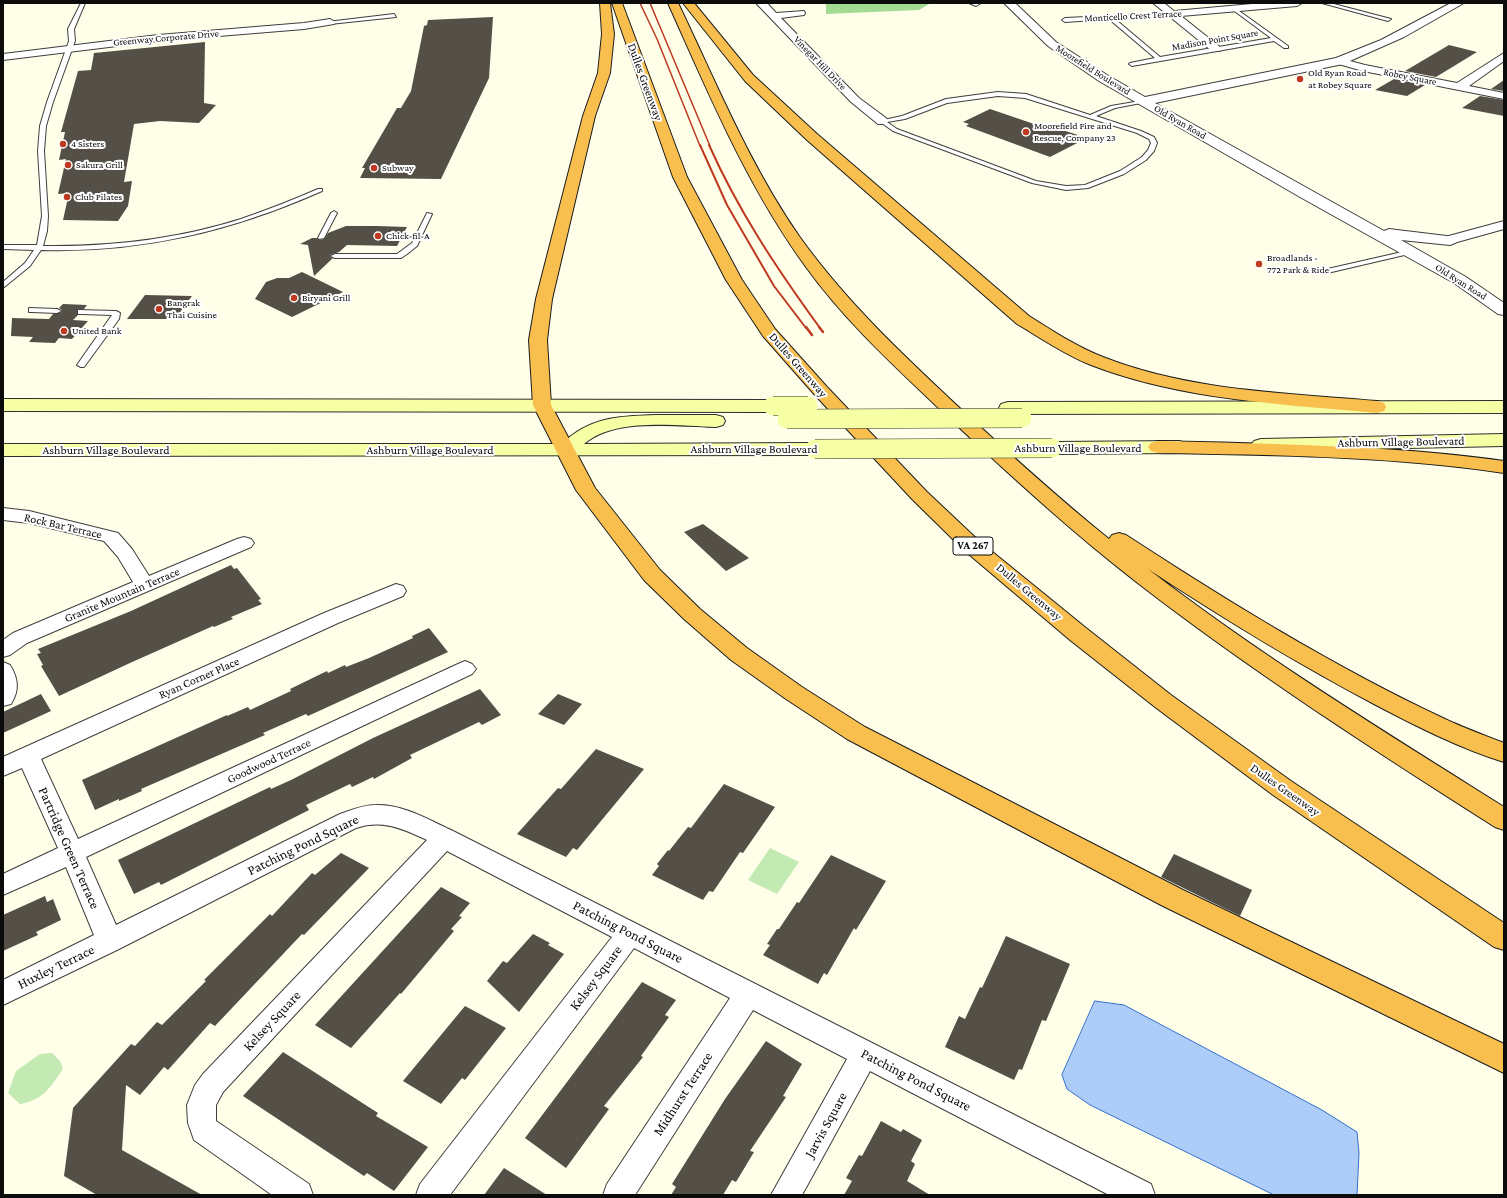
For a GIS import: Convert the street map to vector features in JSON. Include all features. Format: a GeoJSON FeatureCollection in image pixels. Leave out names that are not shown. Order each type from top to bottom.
{"type":"FeatureCollection","features":[{"type":"Feature","properties":{"kind":"highway"},"geometry":{"type":"LineString","coordinates":[[605,3],[608,34],[604,73],[589,116],[544,299],[538,340],[542,405],[586,490],[652,575],[692,614],[739,654],[794,693],[856,733],[1166,894],[1504,1059]]}},
{"type":"Feature","properties":{"kind":"highway","name":"Dulles Greenway"},"geometry":{"type":"LineString","coordinates":[[616,3],[680,177],[734,280],[769,332],[826,397],[920,496],[972,546],[1163,701],[1282,788],[1504,938]]}},
{"type":"Feature","properties":{"kind":"highway"},"geometry":{"type":"LineString","coordinates":[[673,3],[753,170],[812,264],[877,338],[1021,476],[1089,533],[1176,601],[1380,741],[1504,820]]}},
{"type":"Feature","properties":{"kind":"highway"},"geometry":{"type":"LineString","coordinates":[[688,3],[749,78],[812,137],[1023,320],[1061,343],[1097,360],[1132,372],[1196,387],[1249,395],[1377,407]]}},
{"type":"Feature","properties":{"kind":"highway"},"geometry":{"type":"LineString","coordinates":[[1158,447],[1372,453],[1431,458],[1504,467]]}},
{"type":"Feature","properties":{"kind":"highway"},"geometry":{"type":"LineString","coordinates":[[1021,476],[1220,607],[1336,674],[1437,726],[1504,753]]}},
{"type":"Feature","properties":{"kind":"main road"},"geometry":{"type":"LineString","coordinates":[[3,405],[773,406],[1015,413]]}},
{"type":"Feature","properties":{"kind":"main road"},"geometry":{"type":"LineString","coordinates":[[566,450],[580,436],[597,427],[626,422],[787,420],[1195,409],[1504,407]]}},
{"type":"Feature","properties":{"kind":"main road","name":"Ashburn Village Boulevard"},"geometry":{"type":"LineString","coordinates":[[3,450],[1052,448],[1504,440]]}},
{"type":"Feature","properties":{"kind":"street","name":"Vinegar Hill Drive"},"geometry":{"type":"LineString","coordinates":[[761,3],[855,100],[882,121]]}},
{"type":"Feature","properties":{"kind":"street","name":"Moorefield Boulevard"},"geometry":{"type":"LineString","coordinates":[[1009,3],[1052,44],[1103,78],[1144,101]]}},
{"type":"Feature","properties":{"kind":"street"},"geometry":{"type":"LineString","coordinates":[[1158,3],[1216,49]]}},
{"type":"Feature","properties":{"kind":"street","name":"Monticello Crest Terrace"},"geometry":{"type":"LineString","coordinates":[[1172,14],[1297,3]]}},
{"type":"Feature","properties":{"kind":"street","name":"Old Ryan Road"},"geometry":{"type":"LineString","coordinates":[[1144,101],[1339,61],[1368,51],[1403,35],[1459,3]]}},
{"type":"Feature","properties":{"kind":"street"},"geometry":{"type":"LineString","coordinates":[[774,16],[800,13]]}},
{"type":"Feature","properties":{"kind":"street","name":"Greenway Corporate Drive"},"geometry":{"type":"LineString","coordinates":[[3,50],[304,26],[330,22]]}},
{"type":"Feature","properties":{"kind":"street","name":"Greenway Corporate Drive"},"geometry":{"type":"LineString","coordinates":[[3,57],[71,45]]}},
{"type":"Feature","properties":{"kind":"street"},"geometry":{"type":"LineString","coordinates":[[1459,87],[1504,56]]}},
{"type":"Feature","properties":{"kind":"street","name":"Robey Square"},"geometry":{"type":"LineString","coordinates":[[1339,61],[1363,68],[1504,96]]}},
{"type":"Feature","properties":{"kind":"street","name":"Old Ryan Road"},"geometry":{"type":"LineString","coordinates":[[1144,101],[1298,190],[1460,280],[1504,310]]}},
{"type":"Feature","properties":{"kind":"street"},"geometry":{"type":"LineString","coordinates":[[1372,230],[1412,238],[1450,240],[1504,224]]}},
{"type":"Feature","properties":{"kind":"street"},"geometry":{"type":"LineString","coordinates":[[1450,240],[1440,248],[1438,259],[1460,280]]}},
{"type":"Feature","properties":{"kind":"street","name":"Rock Bar Terrace"},"geometry":{"type":"LineString","coordinates":[[3,514],[29,517],[111,537],[125,553],[144,585]]}},
{"type":"Feature","properties":{"kind":"street","name":"Granite Mountain Terrace"},"geometry":{"type":"LineString","coordinates":[[3,650],[20,638],[244,543]]}},
{"type":"Feature","properties":{"kind":"street","name":"Ryan Corner Place"},"geometry":{"type":"LineString","coordinates":[[3,766],[332,618],[396,591]]}},
{"type":"Feature","properties":{"kind":"street","name":"Goodwood Terrace"},"geometry":{"type":"LineString","coordinates":[[3,885],[465,669]]}},
{"type":"Feature","properties":{"kind":"street"},"geometry":{"type":"LineString","coordinates":[[3,670],[7,682],[6,694],[3,698]]}},
{"type":"Feature","properties":{"kind":"street","name":"Partridge Green Terrace"},"geometry":{"type":"LineString","coordinates":[[28,756],[110,941]]}},
{"type":"Feature","properties":{"kind":"street","name":"Patching Pond Square"},"geometry":{"type":"LineString","coordinates":[[110,941],[361,816],[380,813],[395,815],[444,838],[1140,1195]]}},
{"type":"Feature","properties":{"kind":"street","name":"Kelsey Square"},"geometry":{"type":"LineString","coordinates":[[298,1195],[204,1130],[200,1115],[204,1096],[213,1083],[444,838]]}},
{"type":"Feature","properties":{"kind":"street","name":"Kelsey Square"},"geometry":{"type":"LineString","coordinates":[[431,1195],[630,933]]}},
{"type":"Feature","properties":{"kind":"street","name":"Huxley Terrace"},"geometry":{"type":"LineString","coordinates":[[3,993],[110,941]]}},
{"type":"Feature","properties":{"kind":"street","name":"Midhurst Terrace"},"geometry":{"type":"LineString","coordinates":[[618,1195],[748,994]]}},
{"type":"Feature","properties":{"kind":"street","name":"Jarvis Square"},"geometry":{"type":"LineString","coordinates":[[786,1195],[865,1054]]}},
{"type":"Feature","properties":{"kind":"lane"},"geometry":{"type":"LineString","coordinates":[[3,286],[34,258],[39,249],[45,230],[42,136],[46,116],[71,45],[71,29],[84,3]]}},
{"type":"Feature","properties":{"kind":"lane"},"geometry":{"type":"LineString","coordinates":[[1324,3],[1388,19]]}},
{"type":"Feature","properties":{"kind":"lane"},"geometry":{"type":"LineString","coordinates":[[1343,8],[1353,3]]}},
{"type":"Feature","properties":{"kind":"lane","name":"Madison Point Square"},"geometry":{"type":"LineString","coordinates":[[1235,9],[1286,47]]}},
{"type":"Feature","properties":{"kind":"lane","name":"Monticello Crest Terrace"},"geometry":{"type":"LineString","coordinates":[[1065,20],[1172,14]]}},
{"type":"Feature","properties":{"kind":"lane","name":"Greenway Corporate Drive"},"geometry":{"type":"LineString","coordinates":[[330,22],[394,16]]}},
{"type":"Feature","properties":{"kind":"lane","name":"Madison Point Square"},"geometry":{"type":"LineString","coordinates":[[1110,17],[1159,59]]}},
{"type":"Feature","properties":{"kind":"lane","name":"Madison Point Square"},"geometry":{"type":"LineString","coordinates":[[1132,64],[1275,38]]}},
{"type":"Feature","properties":{"kind":"lane"},"geometry":{"type":"LineString","coordinates":[[1013,94],[1040,100],[1149,136],[1154,143],[1154,148],[1142,160],[1102,182],[1076,188],[1054,187],[1034,182],[901,133],[882,121],[903,118],[946,101],[1013,94]]}},
{"type":"Feature","properties":{"kind":"lane"},"geometry":{"type":"LineString","coordinates":[[1090,117],[1113,107],[1144,101]]}},
{"type":"Feature","properties":{"kind":"lane"},"geometry":{"type":"LineString","coordinates":[[3,247],[39,249],[89,248],[148,243],[204,232],[265,214],[320,190]]}},
{"type":"Feature","properties":{"kind":"lane"},"geometry":{"type":"LineString","coordinates":[[321,238],[334,213]]}},
{"type":"Feature","properties":{"kind":"lane"},"geometry":{"type":"LineString","coordinates":[[335,256],[398,256],[414,247],[429,214]]}},
{"type":"Feature","properties":{"kind":"lane"},"geometry":{"type":"LineString","coordinates":[[1323,272],[1411,252]]}},
{"type":"Feature","properties":{"kind":"lane"},"geometry":{"type":"LineString","coordinates":[[32,310],[57,311]]}},
{"type":"Feature","properties":{"kind":"lane"},"geometry":{"type":"LineString","coordinates":[[81,312],[116,313],[116,317],[81,365]]}},
{"type":"Feature","properties":{"kind":"green space"},"geometry":{"type":"Polygon","coordinates":[[[826,3],[931,3],[919,10],[826,14],[826,3]]]}},
{"type":"Feature","properties":{"kind":"green space"},"geometry":{"type":"Polygon","coordinates":[[[770,848],[799,862],[777,894],[748,880],[770,848]]]}},
{"type":"Feature","properties":{"kind":"green space"},"geometry":{"type":"Polygon","coordinates":[[[52,1053],[60,1061],[63,1069],[45,1092],[35,1100],[20,1104],[8,1093],[16,1071],[40,1054],[52,1053]]]}},
{"type":"Feature","properties":{"kind":"water"},"geometry":{"type":"Polygon","coordinates":[[[1095,1001],[1124,1005],[1322,1110],[1357,1132],[1359,1153],[1357,1195],[1274,1195],[1090,1105],[1067,1089],[1062,1075],[1095,1001]]]}},
{"type":"Feature","properties":{"kind":"building"},"geometry":{"type":"Polygon","coordinates":[[[493,17],[489,78],[441,179],[360,178],[365,168],[362,168],[397,108],[401,108],[411,91],[424,26],[427,25],[428,20],[493,17]]]}},
{"type":"Feature","properties":{"kind":"building"},"geometry":{"type":"Polygon","coordinates":[[[205,42],[204,103],[216,105],[199,123],[160,121],[134,124],[124,182],[132,181],[128,206],[118,221],[63,220],[69,193],[58,194],[66,159],[59,160],[65,132],[61,132],[78,71],[91,70],[94,53],[205,42]]]}},
{"type":"Feature","properties":{"kind":"building"},"geometry":{"type":"Polygon","coordinates":[[[1449,45],[1477,52],[1436,77],[1405,71],[1449,45]]]}},
{"type":"Feature","properties":{"kind":"building"},"geometry":{"type":"Polygon","coordinates":[[[1394,79],[1425,85],[1407,96],[1375,90],[1394,79]]]}},
{"type":"Feature","properties":{"kind":"building"},"geometry":{"type":"Polygon","coordinates":[[[1504,80],[1504,91],[1491,89],[1504,80]]]}},
{"type":"Feature","properties":{"kind":"building"},"geometry":{"type":"Polygon","coordinates":[[[1480,96],[1504,100],[1504,116],[1462,108],[1480,96]]]}},
{"type":"Feature","properties":{"kind":"building","name":"Moorefield Fire and Rescue, Company 23"},"geometry":{"type":"Polygon","coordinates":[[[990,109],[1040,126],[1044,124],[1087,138],[1050,157],[966,126],[969,124],[963,122],[990,109]]]}},
{"type":"Feature","properties":{"kind":"building"},"geometry":{"type":"Polygon","coordinates":[[[346,226],[407,227],[397,246],[347,245],[339,252],[330,255],[330,257],[333,258],[314,276],[308,245],[300,244],[312,238],[317,238],[319,240],[324,239],[328,233],[346,226]]]}},
{"type":"Feature","properties":{"kind":"building"},"geometry":{"type":"Polygon","coordinates":[[[302,272],[343,292],[292,317],[255,299],[266,282],[277,278],[289,278],[302,272]]]}},
{"type":"Feature","properties":{"kind":"building"},"geometry":{"type":"Polygon","coordinates":[[[145,295],[192,296],[175,319],[127,319],[145,295]]]}},
{"type":"Feature","properties":{"kind":"building"},"geometry":{"type":"Polygon","coordinates":[[[63,304],[87,305],[84,309],[77,309],[78,315],[73,320],[88,321],[72,339],[59,338],[55,343],[29,342],[33,337],[11,336],[12,318],[49,319],[53,314],[62,312],[59,308],[63,304]]]}},
{"type":"Feature","properties":{"kind":"building"},"geometry":{"type":"Polygon","coordinates":[[[703,524],[749,558],[726,571],[684,532],[703,524]]]}},
{"type":"Feature","properties":{"kind":"building"},"geometry":{"type":"Polygon","coordinates":[[[231,565],[234,569],[237,568],[261,599],[258,600],[262,604],[231,617],[233,619],[214,627],[213,626],[59,696],[41,666],[43,665],[37,654],[41,653],[38,649],[131,611],[231,565]]]}},
{"type":"Feature","properties":{"kind":"building"},"geometry":{"type":"Polygon","coordinates":[[[429,628],[448,652],[308,716],[306,714],[263,733],[265,735],[141,789],[142,791],[119,801],[119,799],[95,810],[82,780],[227,715],[248,707],[250,710],[291,691],[290,689],[327,671],[328,673],[345,665],[346,667],[369,658],[413,638],[412,636],[429,628]]]}},
{"type":"Feature","properties":{"kind":"building"},"geometry":{"type":"Polygon","coordinates":[[[480,689],[501,715],[482,725],[479,722],[410,755],[412,758],[374,779],[373,777],[352,787],[350,784],[306,805],[309,810],[161,885],[159,882],[134,894],[118,860],[270,787],[271,789],[291,780],[373,738],[480,689]]]}},
{"type":"Feature","properties":{"kind":"building"},"geometry":{"type":"Polygon","coordinates":[[[41,694],[51,711],[3,733],[3,712],[41,694]]]}},
{"type":"Feature","properties":{"kind":"building"},"geometry":{"type":"Polygon","coordinates":[[[558,694],[582,704],[564,725],[538,714],[558,694]]]}},
{"type":"Feature","properties":{"kind":"building"},"geometry":{"type":"Polygon","coordinates":[[[596,749],[644,769],[577,850],[573,848],[566,857],[517,834],[558,788],[561,789],[596,749]]]}},
{"type":"Feature","properties":{"kind":"building"},"geometry":{"type":"Polygon","coordinates":[[[724,784],[775,807],[743,853],[740,852],[713,892],[709,891],[703,900],[652,875],[659,866],[657,864],[668,850],[669,851],[688,827],[691,828],[724,784]]]}},
{"type":"Feature","properties":{"kind":"building"},"geometry":{"type":"Polygon","coordinates":[[[341,853],[369,868],[304,935],[302,934],[215,1026],[210,1023],[168,1070],[164,1067],[140,1095],[126,1085],[122,1150],[202,1195],[97,1195],[64,1176],[73,1108],[131,1044],[135,1046],[157,1022],[162,1025],[206,981],[204,980],[270,914],[272,916],[312,873],[315,875],[341,853]]]}},
{"type":"Feature","properties":{"kind":"building"},"geometry":{"type":"Polygon","coordinates":[[[1174,854],[1252,890],[1240,916],[1161,877],[1174,854]]]}},
{"type":"Feature","properties":{"kind":"building"},"geometry":{"type":"Polygon","coordinates":[[[831,855],[886,881],[856,930],[854,928],[827,975],[824,973],[818,984],[763,955],[770,945],[767,944],[777,929],[779,929],[797,902],[799,903],[831,855]]]}},
{"type":"Feature","properties":{"kind":"building"},"geometry":{"type":"Polygon","coordinates":[[[441,887],[470,903],[459,916],[462,917],[451,929],[454,931],[401,994],[400,993],[351,1048],[315,1025],[441,887]]]}},
{"type":"Feature","properties":{"kind":"building"},"geometry":{"type":"Polygon","coordinates":[[[45,896],[47,902],[53,899],[61,920],[36,932],[38,935],[3,951],[3,915],[45,896]]]}},
{"type":"Feature","properties":{"kind":"building"},"geometry":{"type":"Polygon","coordinates":[[[533,934],[550,943],[548,945],[564,954],[519,1012],[487,981],[503,961],[507,963],[533,934]]]}},
{"type":"Feature","properties":{"kind":"building"},"geometry":{"type":"Polygon","coordinates":[[[1006,936],[1070,964],[1046,1021],[1042,1020],[1022,1070],[1019,1069],[1014,1080],[945,1047],[959,1016],[965,1019],[980,987],[982,988],[1006,936]]]}},
{"type":"Feature","properties":{"kind":"building"},"geometry":{"type":"Polygon","coordinates":[[[642,982],[676,1000],[665,1015],[669,1017],[641,1056],[643,1057],[604,1106],[609,1109],[566,1168],[525,1138],[642,982]]]}},
{"type":"Feature","properties":{"kind":"building"},"geometry":{"type":"Polygon","coordinates":[[[465,1006],[506,1028],[465,1080],[462,1078],[441,1104],[403,1081],[465,1006]]]}},
{"type":"Feature","properties":{"kind":"building"},"geometry":{"type":"Polygon","coordinates":[[[766,1041],[802,1064],[783,1096],[786,1097],[750,1151],[754,1152],[736,1182],[732,1180],[723,1195],[671,1195],[676,1187],[672,1184],[725,1099],[766,1041]]]}},
{"type":"Feature","properties":{"kind":"building"},"geometry":{"type":"Polygon","coordinates":[[[283,1052],[378,1113],[376,1116],[428,1147],[394,1191],[367,1173],[364,1176],[243,1096],[283,1052]]]}},
{"type":"Feature","properties":{"kind":"building"},"geometry":{"type":"Polygon","coordinates":[[[881,1121],[901,1132],[903,1129],[922,1140],[911,1161],[915,1164],[907,1181],[930,1195],[844,1195],[852,1181],[846,1178],[859,1155],[862,1156],[881,1121]]]}},
{"type":"Feature","properties":{"kind":"building"},"geometry":{"type":"Polygon","coordinates":[[[504,1168],[547,1195],[484,1195],[504,1168]]]}},
{"type":"Feature","properties":{"kind":"railway"},"geometry":{"type":"LineString","coordinates":[[640,3],[657,39],[700,146]]}},
{"type":"Feature","properties":{"kind":"railway"},"geometry":{"type":"LineString","coordinates":[[650,3],[710,146]]}},
{"type":"Feature","properties":{"kind":"railway"},"geometry":{"type":"LineString","coordinates":[[700,145],[727,205],[774,286],[806,328]]}},
{"type":"Feature","properties":{"kind":"railway"},"geometry":{"type":"LineString","coordinates":[[709,145],[746,217],[774,262],[820,328]]}},
{"type":"Feature","properties":{"kind":"railway"},"geometry":{"type":"LineString","coordinates":[[806,327],[812,335]]}},
{"type":"Feature","properties":{"kind":"railway"},"geometry":{"type":"LineString","coordinates":[[819,327],[823,332]]}},
{"type":"Feature","properties":{"kind":"place","name":"Old Ryan Road at Robey Square"},"geometry":{"type":"Point","coordinates":[1300,79]}},
{"type":"Feature","properties":{"kind":"place","name":"Moorefield Fire and Rescue, Company 23"},"geometry":{"type":"Point","coordinates":[1026,132]}},
{"type":"Feature","properties":{"kind":"place","name":"4 Sisters"},"geometry":{"type":"Point","coordinates":[63,144]}},
{"type":"Feature","properties":{"kind":"place","name":"Sakura Grill"},"geometry":{"type":"Point","coordinates":[68,165]}},
{"type":"Feature","properties":{"kind":"place","name":"Subway"},"geometry":{"type":"Point","coordinates":[374,168]}},
{"type":"Feature","properties":{"kind":"place","name":"Club Pilates"},"geometry":{"type":"Point","coordinates":[67,197]}},
{"type":"Feature","properties":{"kind":"place","name":"Chick-fil-A"},"geometry":{"type":"Point","coordinates":[378,236]}},
{"type":"Feature","properties":{"kind":"place","name":"Broadlands - 772 Park & Ride"},"geometry":{"type":"Point","coordinates":[1259,264]}},
{"type":"Feature","properties":{"kind":"place","name":"Biryani Grill"},"geometry":{"type":"Point","coordinates":[294,298]}},
{"type":"Feature","properties":{"kind":"place","name":"Bangrak Thai Cuisine"},"geometry":{"type":"Point","coordinates":[159,309]}},
{"type":"Feature","properties":{"kind":"place","name":"United Bank"},"geometry":{"type":"Point","coordinates":[64,331]}}]}
